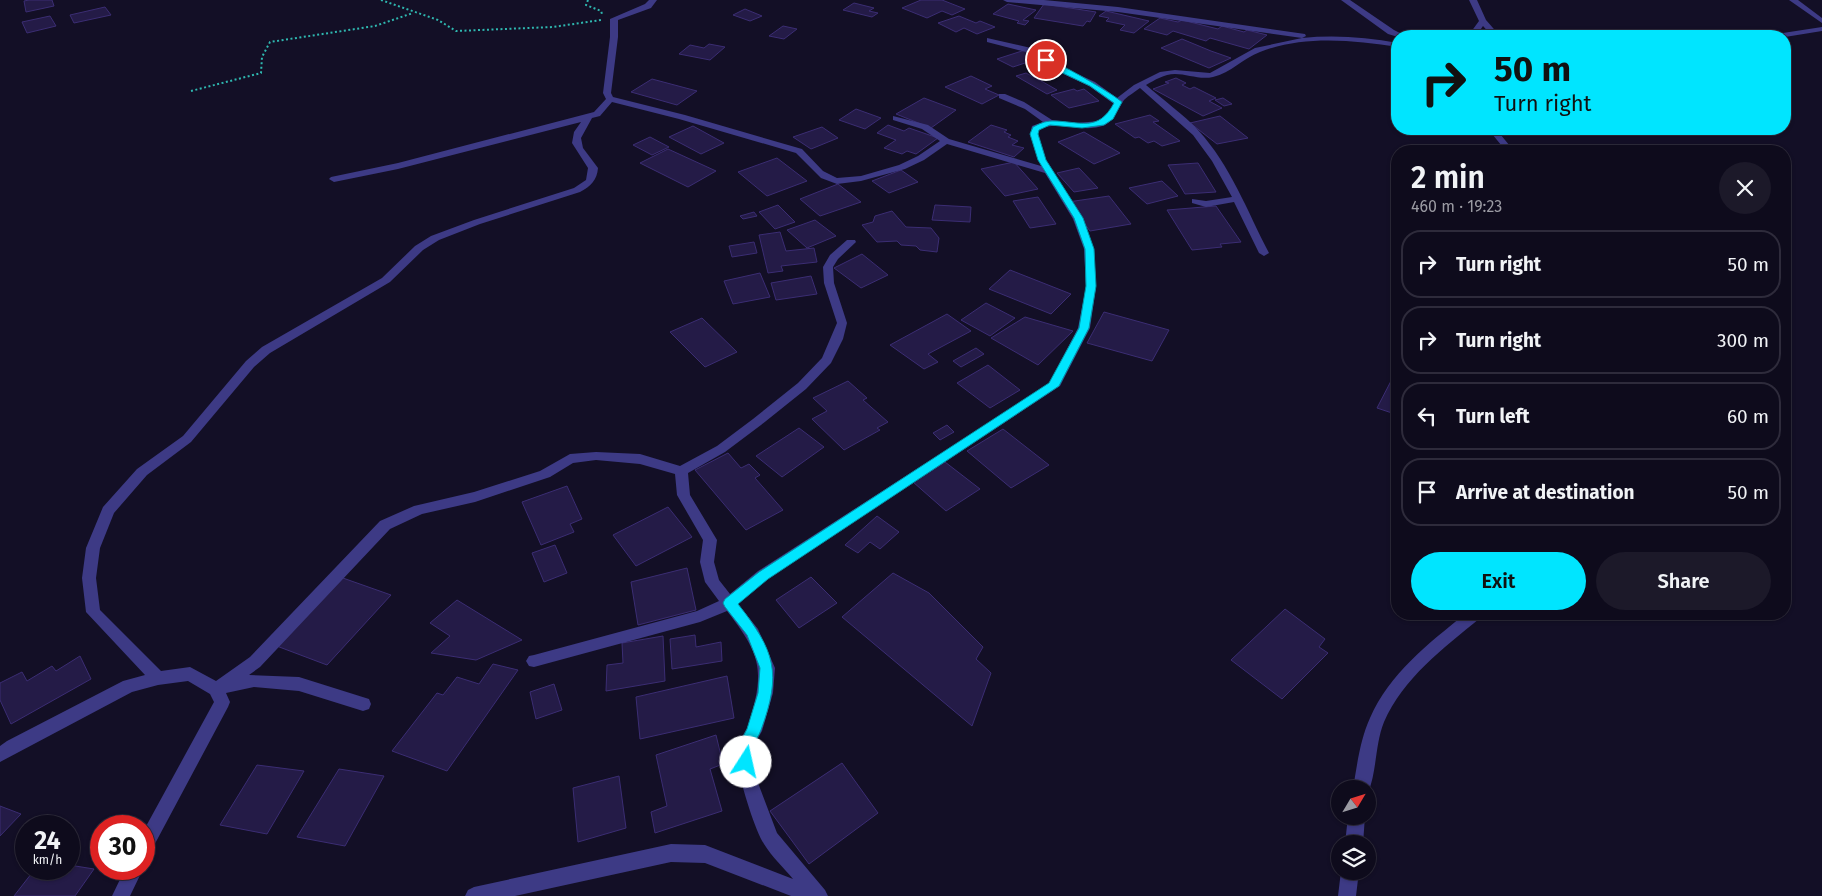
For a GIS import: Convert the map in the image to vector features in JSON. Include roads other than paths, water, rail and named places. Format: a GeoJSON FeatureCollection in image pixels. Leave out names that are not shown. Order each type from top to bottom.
{"type":"FeatureCollection","features":[{"type":"Feature","properties":{"kind":"street"},"geometry":{"type":"LineString","coordinates":[[610,99],[607,93],[613,57],[614,19],[648,6],[653,0]]}},
{"type":"Feature","properties":{"kind":"street"},"geometry":{"type":"LineString","coordinates":[[1007,0],[1060,1],[1168,15],[1324,40]]}},
{"type":"Feature","properties":{"kind":"street"},"geometry":{"type":"LineString","coordinates":[[1345,0],[1391,31]]}},
{"type":"Feature","properties":{"kind":"street"},"geometry":{"type":"LineString","coordinates":[[1473,0],[1483,21],[1491,30]]}},
{"type":"Feature","properties":{"kind":"street"},"geometry":{"type":"LineString","coordinates":[[1793,0],[1822,21]]}},
{"type":"Feature","properties":{"kind":"street"},"geometry":{"type":"LineString","coordinates":[[1476,30],[1483,21]]}},
{"type":"Feature","properties":{"kind":"street"},"geometry":{"type":"LineString","coordinates":[[1791,34],[1822,29]]}},
{"type":"Feature","properties":{"kind":"street"},"geometry":{"type":"LineString","coordinates":[[1365,41],[1391,37]]}},
{"type":"Feature","properties":{"kind":"street"},"geometry":{"type":"LineString","coordinates":[[990,40],[1041,53],[1054,67],[1092,84],[1118,102]]}},
{"type":"Feature","properties":{"kind":"street"},"geometry":{"type":"LineString","coordinates":[[534,661],[700,616],[729,603],[763,575],[1054,386],[1084,328],[1091,286],[1089,249],[1078,218],[1042,160],[1034,134],[1035,128],[1050,123],[1082,126],[1102,123],[1111,117],[1118,102],[1131,91],[1163,74],[1211,75],[1223,71],[1257,50],[1294,40],[1365,41],[1391,45]]}},
{"type":"Feature","properties":{"kind":"street"},"geometry":{"type":"LineString","coordinates":[[1141,85],[1196,134],[1216,160],[1264,253]]}},
{"type":"Feature","properties":{"kind":"street"},"geometry":{"type":"LineString","coordinates":[[1002,96],[1041,114],[1050,123]]}},
{"type":"Feature","properties":{"kind":"street"},"geometry":{"type":"LineString","coordinates":[[334,179],[398,166],[589,117],[603,109],[610,99]]}},
{"type":"Feature","properties":{"kind":"street"},"geometry":{"type":"LineString","coordinates":[[610,99],[682,116],[799,150],[812,162],[818,172],[830,180],[847,181],[890,170],[922,158],[946,141]]}},
{"type":"Feature","properties":{"kind":"street"},"geometry":{"type":"LineString","coordinates":[[158,678],[93,612],[89,578],[94,548],[108,511],[142,472],[188,439],[250,364],[266,350],[386,280],[419,248],[435,238],[477,222],[577,190],[588,184],[593,177],[593,168],[577,148],[574,138],[589,117]]}},
{"type":"Feature","properties":{"kind":"street"},"geometry":{"type":"LineString","coordinates":[[896,118],[925,127],[946,141],[1049,171]]}},
{"type":"Feature","properties":{"kind":"street"},"geometry":{"type":"LineString","coordinates":[[1497,135],[1505,145]]}},
{"type":"Feature","properties":{"kind":"street"},"geometry":{"type":"LineString","coordinates":[[1195,200],[1206,204],[1238,200]]}},
{"type":"Feature","properties":{"kind":"street"},"geometry":{"type":"LineString","coordinates":[[216,689],[255,662],[333,578],[385,526],[418,510],[475,497],[545,474],[570,460],[596,456],[640,460],[682,471],[721,450],[802,386],[827,360],[842,323],[829,283],[828,267],[834,257],[851,242]]}},
{"type":"Feature","properties":{"kind":"street"},"geometry":{"type":"LineString","coordinates":[[682,471],[684,495],[710,540],[708,562],[712,582],[752,632],[767,668],[766,693],[754,731],[744,748],[747,774],[770,838],[820,896]]}},
{"type":"Feature","properties":{"kind":"street"},"geometry":{"type":"LineString","coordinates":[[1363,780],[1377,720],[1399,684],[1424,656],[1469,620]]}},
{"type":"Feature","properties":{"kind":"street"},"geometry":{"type":"LineString","coordinates":[[0,755],[13,746],[128,686],[158,678],[190,674],[216,689],[222,702],[155,827]]}},
{"type":"Feature","properties":{"kind":"street"},"geometry":{"type":"LineString","coordinates":[[216,689],[254,680],[299,684],[363,704]]}},
{"type":"Feature","properties":{"kind":"street"},"geometry":{"type":"LineString","coordinates":[[474,896],[671,853],[705,854],[740,866],[812,896]]}},
{"type":"Feature","properties":{"kind":"street"},"geometry":{"type":"LineString","coordinates":[[121,896],[129,880]]}},
{"type":"Feature","properties":{"kind":"street"},"geometry":{"type":"LineString","coordinates":[[1347,896],[1349,880]]}}]}
